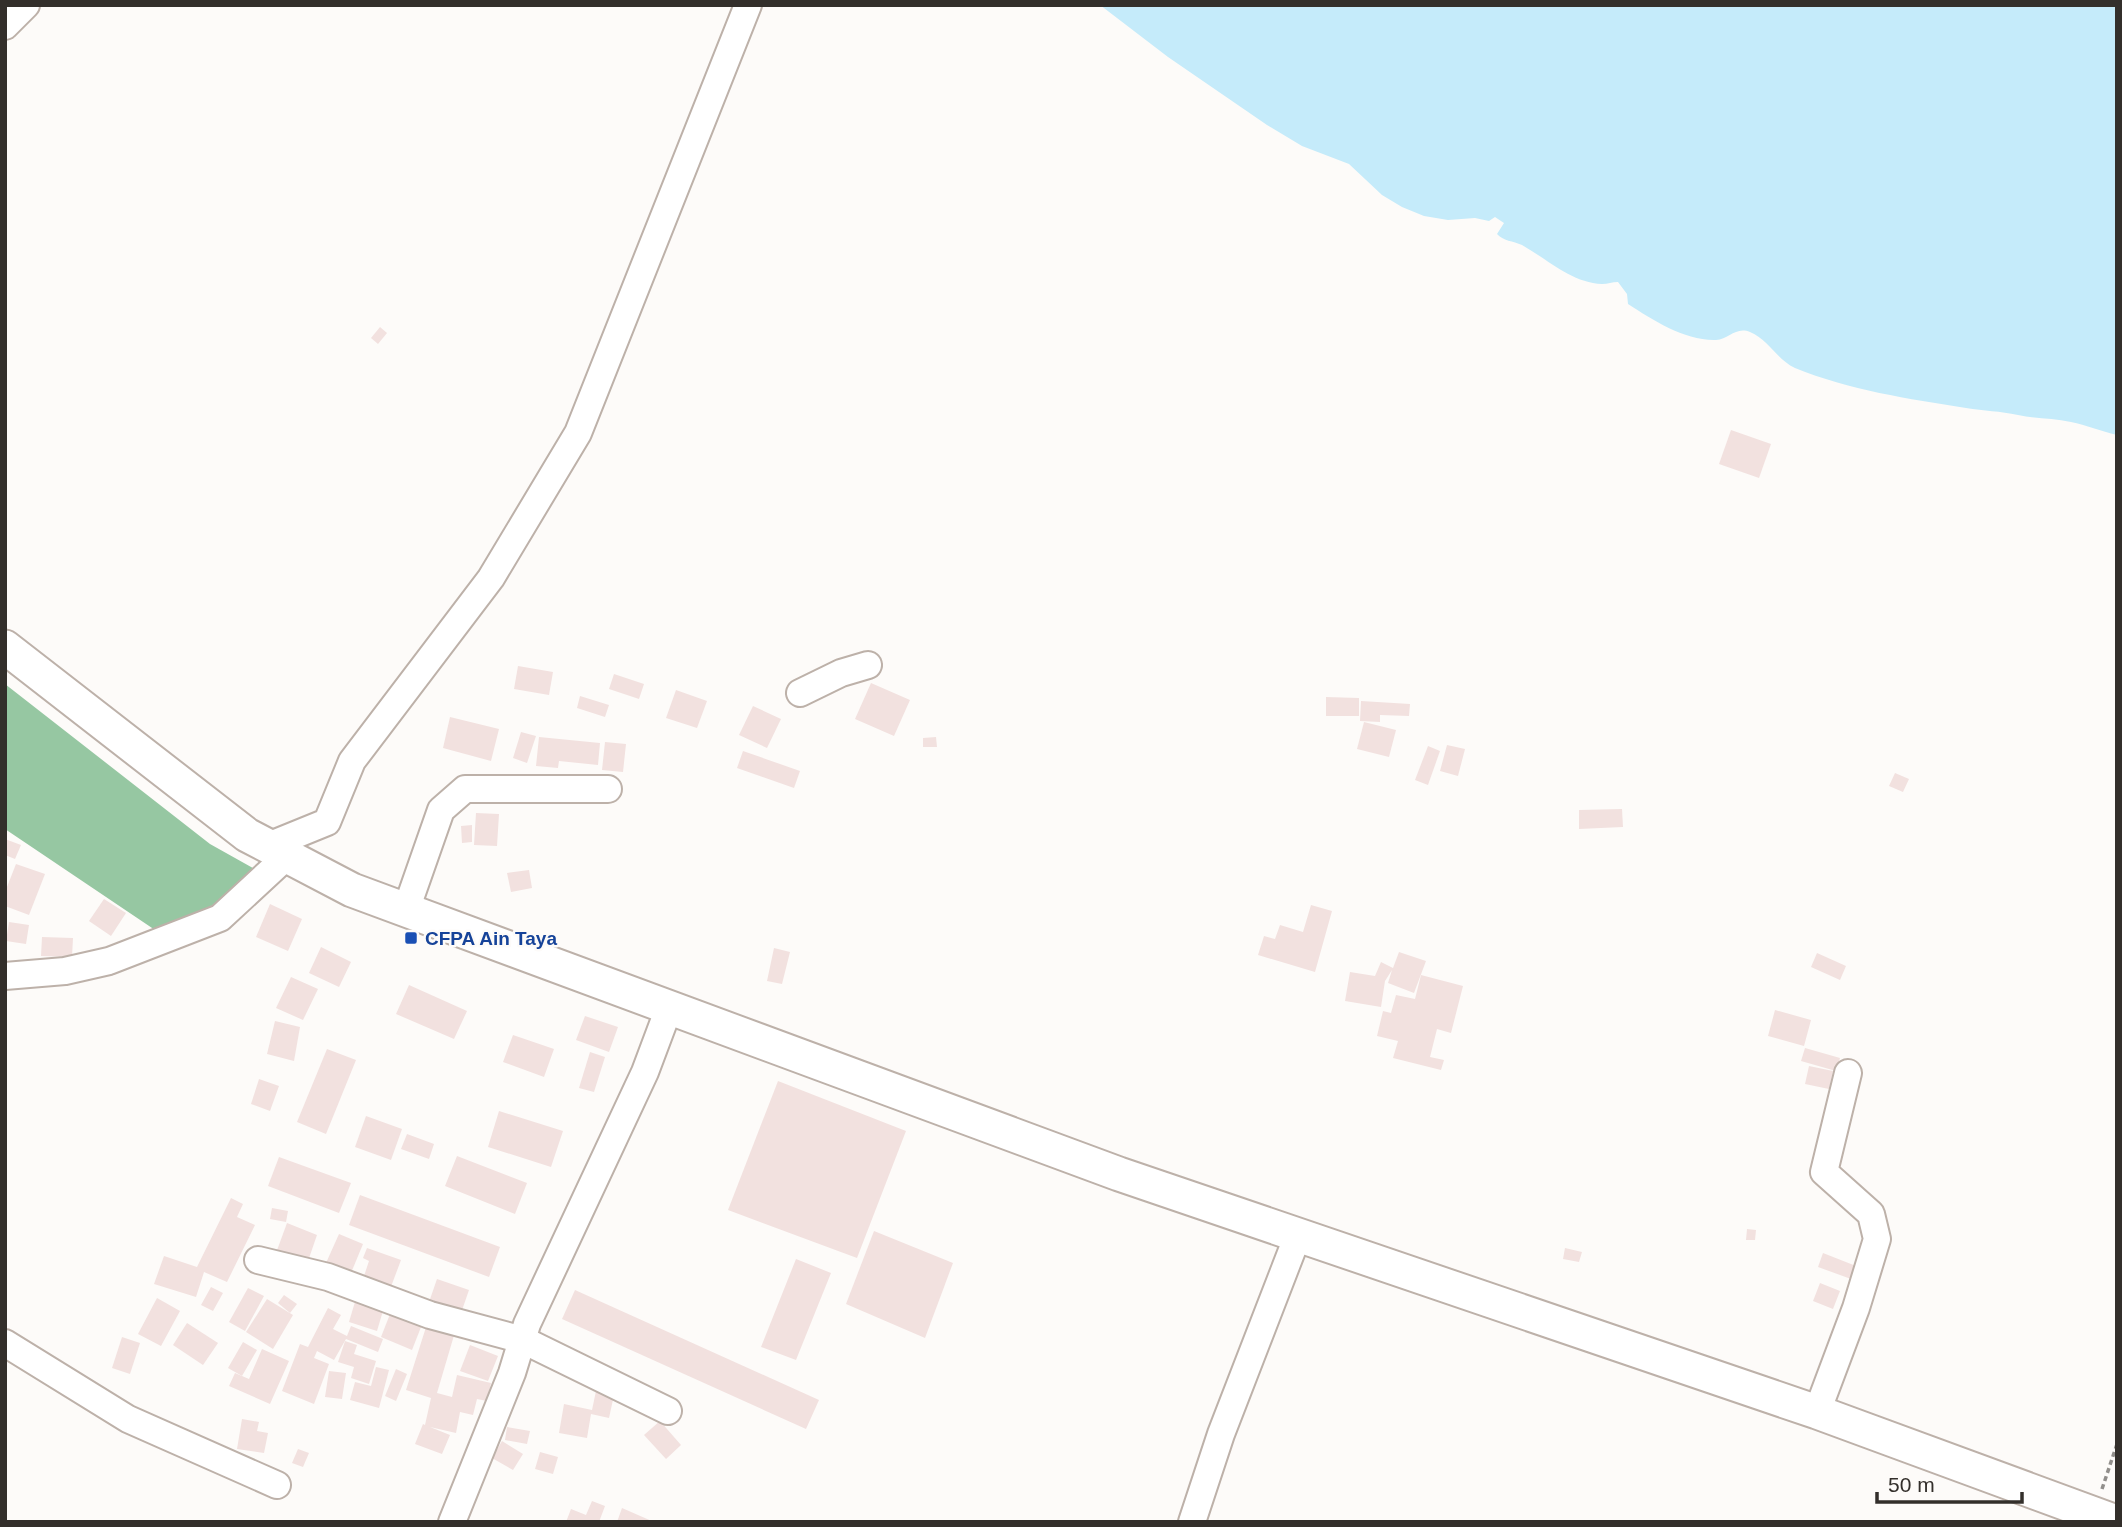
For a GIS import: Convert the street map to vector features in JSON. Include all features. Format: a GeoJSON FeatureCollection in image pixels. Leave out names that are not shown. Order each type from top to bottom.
{"type":"FeatureCollection","features":[{"type":"Feature","properties":{"kind":"main road"},"geometry":{"type":"LineString","coordinates":[[5,647],[247,835],[352,890],[1119,1174],[1816,1412],[2107,1518]]}},
{"type":"Feature","properties":{"kind":"street"},"geometry":{"type":"LineString","coordinates":[[5,26],[26,5]]}},
{"type":"Feature","properties":{"kind":"street"},"geometry":{"type":"LineString","coordinates":[[5,976],[65,971],[110,961],[220,918],[278,851],[327,822],[352,761],[491,578],[578,433],[748,5]]}},
{"type":"Feature","properties":{"kind":"street"},"geometry":{"type":"LineString","coordinates":[[800,693],[841,673],[869,665]]}},
{"type":"Feature","properties":{"kind":"street"},"geometry":{"type":"LineString","coordinates":[[406,910],[441,810],[465,789],[608,789]]}},
{"type":"Feature","properties":{"kind":"street"},"geometry":{"type":"LineString","coordinates":[[452,1522],[512,1373],[527,1324],[645,1072],[669,1008]]}},
{"type":"Feature","properties":{"kind":"street"},"geometry":{"type":"LineString","coordinates":[[1816,1412],[1856,1308],[1877,1239],[1871,1213],[1824,1172],[1849,1073]]}},
{"type":"Feature","properties":{"kind":"street"},"geometry":{"type":"LineString","coordinates":[[1192,1522],[1222,1434],[1298,1236]]}},
{"type":"Feature","properties":{"kind":"street"},"geometry":{"type":"LineString","coordinates":[[258,1260],[328,1277],[430,1315],[523,1340],[668,1411]]}},
{"type":"Feature","properties":{"kind":"street"},"geometry":{"type":"LineString","coordinates":[[5,1343],[128,1419],[277,1486]]}},
{"type":"Feature","properties":{"kind":"path"},"geometry":{"type":"LineString","coordinates":[[2107,1518],[2103,1486],[2117,1444]]}},
{"type":"Feature","properties":{"kind":"green space"},"geometry":{"type":"Polygon","coordinates":[[[5,684],[210,844],[269,877],[230,907],[158,932],[5,829],[5,684]]]}},
{"type":"Feature","properties":{"kind":"water"},"geometry":{"type":"Polygon","coordinates":[[[1100,5],[2117,5],[2117,435],[2064,421],[1923,401],[1836,382],[1795,368],[1750,332],[1741,331],[1716,340],[1681,333],[1628,304],[1627,294],[1618,282],[1602,284],[1580,279],[1522,245],[1502,238],[1497,234],[1504,223],[1495,217],[1489,221],[1475,218],[1448,220],[1424,216],[1402,207],[1382,195],[1349,164],[1302,146],[1267,125],[1168,57],[1100,5]]]}},
{"type":"Feature","properties":{"kind":"building"},"geometry":{"type":"Polygon","coordinates":[[[380,327],[387,333],[378,344],[371,338],[380,327]]]}},
{"type":"Feature","properties":{"kind":"building"},"geometry":{"type":"Polygon","coordinates":[[[1731,430],[1771,444],[1759,478],[1719,464],[1731,430]]]}},
{"type":"Feature","properties":{"kind":"building"},"geometry":{"type":"Polygon","coordinates":[[[518,666],[553,672],[549,695],[514,689],[518,666]]]}},
{"type":"Feature","properties":{"kind":"building"},"geometry":{"type":"Polygon","coordinates":[[[614,674],[644,684],[639,699],[609,689],[614,674]]]}},
{"type":"Feature","properties":{"kind":"building"},"geometry":{"type":"Polygon","coordinates":[[[871,683],[910,700],[894,736],[855,719],[871,683]]]}},
{"type":"Feature","properties":{"kind":"building"},"geometry":{"type":"Polygon","coordinates":[[[676,690],[707,701],[697,728],[666,718],[676,690]]]}},
{"type":"Feature","properties":{"kind":"building"},"geometry":{"type":"Polygon","coordinates":[[[580,696],[609,705],[605,717],[577,708],[580,696]]]}},
{"type":"Feature","properties":{"kind":"building"},"geometry":{"type":"Polygon","coordinates":[[[1326,697],[1359,698],[1359,716],[1326,716],[1326,697]]]}},
{"type":"Feature","properties":{"kind":"building"},"geometry":{"type":"Polygon","coordinates":[[[1361,701],[1410,704],[1409,716],[1380,715],[1380,722],[1360,721],[1361,701]]]}},
{"type":"Feature","properties":{"kind":"building"},"geometry":{"type":"Polygon","coordinates":[[[753,706],[781,719],[767,748],[739,735],[753,706]]]}},
{"type":"Feature","properties":{"kind":"building"},"geometry":{"type":"Polygon","coordinates":[[[450,717],[499,729],[491,761],[443,748],[450,717]]]}},
{"type":"Feature","properties":{"kind":"building"},"geometry":{"type":"Polygon","coordinates":[[[1364,722],[1396,730],[1389,757],[1357,749],[1364,722]]]}},
{"type":"Feature","properties":{"kind":"building"},"geometry":{"type":"Polygon","coordinates":[[[521,732],[536,736],[527,763],[513,758],[521,732]]]}},
{"type":"Feature","properties":{"kind":"building"},"geometry":{"type":"Polygon","coordinates":[[[539,737],[600,743],[598,765],[559,761],[558,768],[536,766],[539,737]]]}},
{"type":"Feature","properties":{"kind":"building"},"geometry":{"type":"Polygon","coordinates":[[[936,737],[937,747],[923,747],[923,738],[936,737]]]}},
{"type":"Feature","properties":{"kind":"building"},"geometry":{"type":"Polygon","coordinates":[[[605,742],[626,744],[623,772],[602,770],[605,742]]]}},
{"type":"Feature","properties":{"kind":"building"},"geometry":{"type":"Polygon","coordinates":[[[1447,745],[1465,749],[1458,776],[1440,771],[1447,745]]]}},
{"type":"Feature","properties":{"kind":"building"},"geometry":{"type":"Polygon","coordinates":[[[1428,746],[1440,751],[1428,785],[1415,780],[1428,746]]]}},
{"type":"Feature","properties":{"kind":"building"},"geometry":{"type":"Polygon","coordinates":[[[743,751],[800,771],[794,788],[737,768],[743,751]]]}},
{"type":"Feature","properties":{"kind":"building"},"geometry":{"type":"Polygon","coordinates":[[[1895,773],[1909,779],[1903,792],[1889,786],[1895,773]]]}},
{"type":"Feature","properties":{"kind":"building"},"geometry":{"type":"Polygon","coordinates":[[[1622,809],[1623,827],[1579,829],[1579,810],[1622,809]]]}},
{"type":"Feature","properties":{"kind":"building"},"geometry":{"type":"Polygon","coordinates":[[[476,813],[499,814],[497,846],[474,845],[476,813]]]}},
{"type":"Feature","properties":{"kind":"building"},"geometry":{"type":"Polygon","coordinates":[[[472,825],[472,842],[462,843],[461,826],[472,825]]]}},
{"type":"Feature","properties":{"kind":"building"},"geometry":{"type":"Polygon","coordinates":[[[5,839],[21,845],[15,859],[5,855],[5,839]]]}},
{"type":"Feature","properties":{"kind":"building"},"geometry":{"type":"Polygon","coordinates":[[[16,864],[45,874],[29,915],[5,906],[5,892],[16,864]]]}},
{"type":"Feature","properties":{"kind":"building"},"geometry":{"type":"Polygon","coordinates":[[[529,870],[532,888],[511,892],[507,873],[529,870]]]}},
{"type":"Feature","properties":{"kind":"building"},"geometry":{"type":"Polygon","coordinates":[[[104,899],[126,913],[111,936],[89,921],[104,899]]]}},
{"type":"Feature","properties":{"kind":"building"},"geometry":{"type":"Polygon","coordinates":[[[270,904],[302,919],[288,951],[256,937],[270,904]]]}},
{"type":"Feature","properties":{"kind":"building"},"geometry":{"type":"Polygon","coordinates":[[[1311,905],[1332,911],[1315,972],[1258,955],[1264,936],[1275,939],[1280,925],[1303,932],[1311,905]]]}},
{"type":"Feature","properties":{"kind":"building"},"geometry":{"type":"Polygon","coordinates":[[[9,922],[29,925],[26,944],[6,941],[9,922]]]}},
{"type":"Feature","properties":{"kind":"building"},"geometry":{"type":"Polygon","coordinates":[[[42,937],[73,938],[72,957],[41,956],[42,937]]]}},
{"type":"Feature","properties":{"kind":"building"},"geometry":{"type":"Polygon","coordinates":[[[321,947],[351,962],[339,987],[309,973],[321,947]]]}},
{"type":"Feature","properties":{"kind":"building"},"geometry":{"type":"Polygon","coordinates":[[[774,948],[790,952],[782,984],[767,981],[774,948]]]}},
{"type":"Feature","properties":{"kind":"building"},"geometry":{"type":"Polygon","coordinates":[[[1399,952],[1426,961],[1414,993],[1388,983],[1392,970],[1385,981],[1381,1007],[1345,1001],[1350,972],[1375,976],[1381,962],[1393,968],[1399,952]]]}},
{"type":"Feature","properties":{"kind":"building"},"geometry":{"type":"Polygon","coordinates":[[[1817,953],[1846,966],[1840,980],[1811,967],[1817,953]]]}},
{"type":"Feature","properties":{"kind":"building"},"geometry":{"type":"Polygon","coordinates":[[[1421,975],[1463,986],[1451,1033],[1437,1029],[1430,1057],[1444,1060],[1441,1070],[1393,1058],[1398,1041],[1377,1036],[1383,1011],[1391,1013],[1396,995],[1415,999],[1421,975]]]}},
{"type":"Feature","properties":{"kind":"building"},"geometry":{"type":"Polygon","coordinates":[[[291,977],[318,989],[303,1020],[276,1008],[291,977]]]}},
{"type":"Feature","properties":{"kind":"building"},"geometry":{"type":"Polygon","coordinates":[[[409,985],[467,1011],[454,1039],[396,1014],[409,985]]]}},
{"type":"Feature","properties":{"kind":"building"},"geometry":{"type":"Polygon","coordinates":[[[1775,1010],[1811,1020],[1804,1046],[1768,1036],[1775,1010]]]}},
{"type":"Feature","properties":{"kind":"building"},"geometry":{"type":"Polygon","coordinates":[[[585,1016],[618,1027],[609,1052],[576,1040],[585,1016]]]}},
{"type":"Feature","properties":{"kind":"building"},"geometry":{"type":"Polygon","coordinates":[[[275,1021],[300,1027],[294,1061],[267,1054],[275,1021]]]}},
{"type":"Feature","properties":{"kind":"building"},"geometry":{"type":"Polygon","coordinates":[[[513,1035],[554,1049],[544,1077],[503,1062],[513,1035]]]}},
{"type":"Feature","properties":{"kind":"building"},"geometry":{"type":"Polygon","coordinates":[[[1805,1048],[1840,1058],[1836,1071],[1801,1061],[1805,1048]]]}},
{"type":"Feature","properties":{"kind":"building"},"geometry":{"type":"Polygon","coordinates":[[[327,1049],[356,1060],[326,1134],[297,1122],[327,1049]]]}},
{"type":"Feature","properties":{"kind":"building"},"geometry":{"type":"Polygon","coordinates":[[[590,1052],[605,1057],[594,1092],[579,1088],[590,1052]]]}},
{"type":"Feature","properties":{"kind":"building"},"geometry":{"type":"Polygon","coordinates":[[[1809,1066],[1833,1071],[1829,1089],[1805,1084],[1809,1066]]]}},
{"type":"Feature","properties":{"kind":"building"},"geometry":{"type":"Polygon","coordinates":[[[259,1079],[279,1086],[270,1111],[251,1104],[259,1079]]]}},
{"type":"Feature","properties":{"kind":"building"},"geometry":{"type":"Polygon","coordinates":[[[778,1081],[906,1131],[857,1258],[728,1210],[778,1081]]]}},
{"type":"Feature","properties":{"kind":"building"},"geometry":{"type":"Polygon","coordinates":[[[499,1111],[563,1131],[551,1167],[488,1147],[499,1111]]]}},
{"type":"Feature","properties":{"kind":"building"},"geometry":{"type":"Polygon","coordinates":[[[366,1116],[402,1129],[391,1160],[355,1147],[366,1116]]]}},
{"type":"Feature","properties":{"kind":"building"},"geometry":{"type":"Polygon","coordinates":[[[407,1134],[434,1144],[429,1159],[401,1149],[407,1134]]]}},
{"type":"Feature","properties":{"kind":"building"},"geometry":{"type":"Polygon","coordinates":[[[457,1156],[527,1183],[515,1214],[445,1186],[457,1156]]]}},
{"type":"Feature","properties":{"kind":"building"},"geometry":{"type":"Polygon","coordinates":[[[279,1157],[351,1183],[339,1213],[268,1186],[279,1157]]]}},
{"type":"Feature","properties":{"kind":"building"},"geometry":{"type":"Polygon","coordinates":[[[360,1195],[500,1247],[489,1277],[349,1225],[360,1195]]]}},
{"type":"Feature","properties":{"kind":"building"},"geometry":{"type":"Polygon","coordinates":[[[231,1198],[243,1204],[237,1217],[255,1225],[227,1282],[204,1272],[196,1297],[154,1284],[164,1256],[197,1267],[231,1198]]]}},
{"type":"Feature","properties":{"kind":"building"},"geometry":{"type":"Polygon","coordinates":[[[272,1208],[288,1211],[286,1222],[270,1219],[272,1208]]]}},
{"type":"Feature","properties":{"kind":"building"},"geometry":{"type":"Polygon","coordinates":[[[287,1223],[317,1235],[307,1264],[276,1253],[287,1223]]]}},
{"type":"Feature","properties":{"kind":"building"},"geometry":{"type":"Polygon","coordinates":[[[1747,1229],[1756,1230],[1755,1240],[1746,1240],[1747,1229]]]}},
{"type":"Feature","properties":{"kind":"building"},"geometry":{"type":"Polygon","coordinates":[[[874,1231],[953,1263],[925,1338],[846,1304],[874,1231]]]}},
{"type":"Feature","properties":{"kind":"building"},"geometry":{"type":"Polygon","coordinates":[[[339,1234],[363,1244],[351,1273],[326,1263],[339,1234]]]}},
{"type":"Feature","properties":{"kind":"building"},"geometry":{"type":"Polygon","coordinates":[[[367,1248],[401,1260],[389,1292],[362,1282],[369,1261],[363,1258],[367,1248]]]}},
{"type":"Feature","properties":{"kind":"building"},"geometry":{"type":"Polygon","coordinates":[[[1565,1248],[1582,1252],[1579,1262],[1563,1259],[1565,1248]]]}},
{"type":"Feature","properties":{"kind":"building"},"geometry":{"type":"Polygon","coordinates":[[[1823,1253],[1856,1266],[1851,1279],[1818,1267],[1823,1253]]]}},
{"type":"Feature","properties":{"kind":"building"},"geometry":{"type":"Polygon","coordinates":[[[796,1259],[831,1273],[796,1360],[761,1347],[796,1259]]]}},
{"type":"Feature","properties":{"kind":"building"},"geometry":{"type":"Polygon","coordinates":[[[437,1279],[469,1290],[460,1316],[428,1305],[437,1279]]]}},
{"type":"Feature","properties":{"kind":"building"},"geometry":{"type":"Polygon","coordinates":[[[1820,1283],[1840,1291],[1833,1309],[1813,1301],[1820,1283]]]}},
{"type":"Feature","properties":{"kind":"building"},"geometry":{"type":"Polygon","coordinates":[[[211,1287],[223,1293],[213,1311],[201,1305],[211,1287]]]}},
{"type":"Feature","properties":{"kind":"building"},"geometry":{"type":"Polygon","coordinates":[[[248,1288],[264,1296],[245,1331],[229,1322],[248,1288]]]}},
{"type":"Feature","properties":{"kind":"building"},"geometry":{"type":"Polygon","coordinates":[[[575,1290],[819,1400],[806,1429],[562,1319],[575,1290]]]}},
{"type":"Feature","properties":{"kind":"building"},"geometry":{"type":"Polygon","coordinates":[[[284,1295],[297,1304],[290,1313],[278,1303],[284,1295]]]}},
{"type":"Feature","properties":{"kind":"building"},"geometry":{"type":"Polygon","coordinates":[[[357,1295],[385,1304],[377,1331],[349,1322],[357,1295]]]}},
{"type":"Feature","properties":{"kind":"building"},"geometry":{"type":"Polygon","coordinates":[[[157,1298],[180,1311],[161,1346],[138,1334],[157,1298]]]}},
{"type":"Feature","properties":{"kind":"building"},"geometry":{"type":"Polygon","coordinates":[[[267,1299],[293,1315],[273,1349],[246,1332],[267,1299]]]}},
{"type":"Feature","properties":{"kind":"building"},"geometry":{"type":"Polygon","coordinates":[[[328,1308],[341,1315],[333,1329],[347,1336],[351,1326],[383,1339],[378,1352],[346,1339],[334,1360],[317,1351],[314,1358],[329,1364],[314,1404],[282,1391],[300,1344],[308,1347],[328,1308]]]}},
{"type":"Feature","properties":{"kind":"building"},"geometry":{"type":"Polygon","coordinates":[[[392,1309],[423,1322],[412,1350],[381,1337],[392,1309]]]}},
{"type":"Feature","properties":{"kind":"building"},"geometry":{"type":"Polygon","coordinates":[[[187,1323],[218,1343],[203,1365],[173,1345],[187,1323]]]}},
{"type":"Feature","properties":{"kind":"building"},"geometry":{"type":"Polygon","coordinates":[[[427,1324],[455,1332],[437,1393],[452,1397],[457,1375],[491,1383],[487,1401],[477,1399],[473,1415],[460,1412],[456,1433],[430,1427],[450,1435],[442,1454],[415,1444],[423,1424],[425,1425],[431,1398],[406,1390],[427,1324]]]}},
{"type":"Feature","properties":{"kind":"building"},"geometry":{"type":"Polygon","coordinates":[[[122,1337],[140,1343],[130,1374],[112,1368],[122,1337]]]}},
{"type":"Feature","properties":{"kind":"building"},"geometry":{"type":"Polygon","coordinates":[[[345,1341],[357,1345],[354,1354],[376,1361],[369,1384],[351,1378],[354,1367],[338,1362],[345,1341]]]}},
{"type":"Feature","properties":{"kind":"building"},"geometry":{"type":"Polygon","coordinates":[[[243,1342],[257,1350],[242,1376],[228,1368],[243,1342]]]}},
{"type":"Feature","properties":{"kind":"building"},"geometry":{"type":"Polygon","coordinates":[[[470,1345],[498,1356],[488,1381],[460,1371],[470,1345]]]}},
{"type":"Feature","properties":{"kind":"building"},"geometry":{"type":"Polygon","coordinates":[[[262,1349],[289,1361],[270,1404],[229,1386],[235,1373],[249,1379],[262,1349]]]}},
{"type":"Feature","properties":{"kind":"building"},"geometry":{"type":"Polygon","coordinates":[[[376,1367],[389,1370],[379,1408],[350,1400],[355,1382],[371,1386],[376,1367]]]}},
{"type":"Feature","properties":{"kind":"building"},"geometry":{"type":"Polygon","coordinates":[[[396,1369],[407,1374],[396,1401],[385,1396],[396,1369]]]}},
{"type":"Feature","properties":{"kind":"building"},"geometry":{"type":"Polygon","coordinates":[[[329,1371],[346,1373],[342,1399],[325,1397],[329,1371]]]}},
{"type":"Feature","properties":{"kind":"building"},"geometry":{"type":"Polygon","coordinates":[[[596,1391],[614,1395],[609,1418],[591,1414],[587,1438],[559,1433],[564,1404],[592,1410],[596,1391]]]}},
{"type":"Feature","properties":{"kind":"building"},"geometry":{"type":"Polygon","coordinates":[[[242,1419],[259,1422],[257,1431],[268,1433],[264,1453],[237,1449],[242,1419]]]}},
{"type":"Feature","properties":{"kind":"building"},"geometry":{"type":"Polygon","coordinates":[[[660,1421],[681,1445],[666,1459],[644,1435],[660,1421]]]}},
{"type":"Feature","properties":{"kind":"building"},"geometry":{"type":"Polygon","coordinates":[[[507,1427],[530,1431],[527,1444],[505,1440],[507,1427]]]}},
{"type":"Feature","properties":{"kind":"building"},"geometry":{"type":"Polygon","coordinates":[[[502,1441],[523,1454],[513,1470],[492,1458],[502,1441]]]}},
{"type":"Feature","properties":{"kind":"building"},"geometry":{"type":"Polygon","coordinates":[[[298,1449],[309,1453],[303,1467],[292,1463],[298,1449]]]}},
{"type":"Feature","properties":{"kind":"building"},"geometry":{"type":"Polygon","coordinates":[[[540,1452],[558,1457],[553,1474],[535,1469],[540,1452]]]}},
{"type":"Feature","properties":{"kind":"building"},"geometry":{"type":"Polygon","coordinates":[[[592,1501],[605,1506],[599,1522],[566,1522],[571,1509],[586,1515],[592,1501]]]}},
{"type":"Feature","properties":{"kind":"building"},"geometry":{"type":"Polygon","coordinates":[[[622,1508],[654,1522],[617,1522],[622,1508]]]}},
{"type":"Feature","properties":{"kind":"place","name":"CFPA Ain Taya"},"geometry":{"type":"Point","coordinates":[411,938]}}]}
